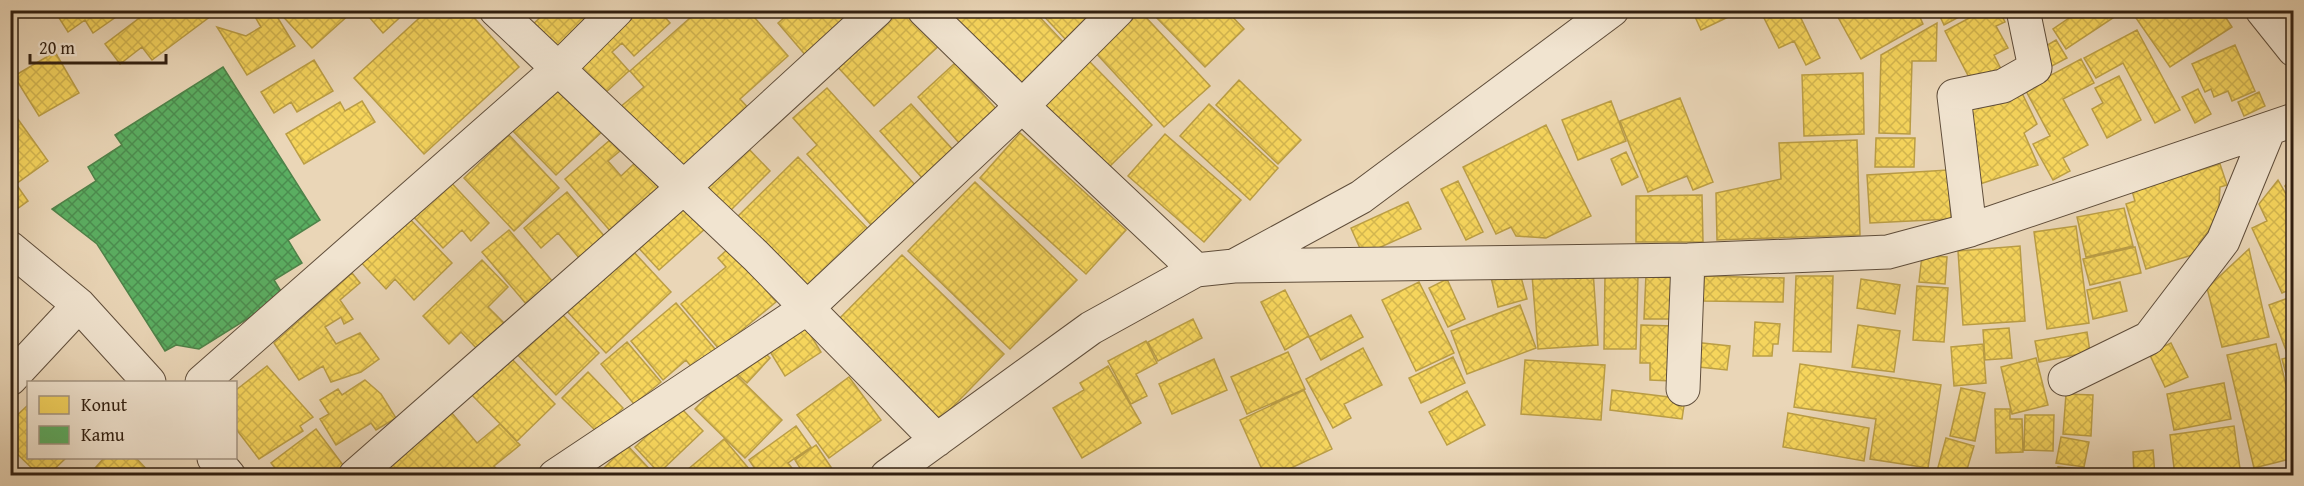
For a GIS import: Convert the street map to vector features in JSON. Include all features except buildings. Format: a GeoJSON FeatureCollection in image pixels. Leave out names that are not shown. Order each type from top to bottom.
{"type":"FeatureCollection","features":[{"type":"Feature","properties":{"kind":"street"},"geometry":{"type":"LineString","coordinates":[[496,10],[684,187],[938,440]]}},
{"type":"Feature","properties":{"kind":"street"},"geometry":{"type":"LineString","coordinates":[[203,381],[558,69],[617,10]]}},
{"type":"Feature","properties":{"kind":"street"},"geometry":{"type":"LineString","coordinates":[[355,476],[684,187],[877,10]]}},
{"type":"Feature","properties":{"kind":"street"},"geometry":{"type":"LineString","coordinates":[[924,10],[1196,270]]}},
{"type":"Feature","properties":{"kind":"street"},"geometry":{"type":"LineString","coordinates":[[555,476],[807,309],[1022,106],[1118,10]]}},
{"type":"Feature","properties":{"kind":"street"},"geometry":{"type":"LineString","coordinates":[[1234,266],[1361,197],[1612,10]]}},
{"type":"Feature","properties":{"kind":"street"},"geometry":{"type":"LineString","coordinates":[[1970,230],[1954,96],[2003,86],[2035,68],[2023,10]]}},
{"type":"Feature","properties":{"kind":"street"},"geometry":{"type":"LineString","coordinates":[[2262,10],[2294,50]]}},
{"type":"Feature","properties":{"kind":"street"},"geometry":{"type":"LineString","coordinates":[[887,476],[1090,328],[1196,270],[1234,266],[1688,260],[1887,252],[1970,230],[2281,124]]}},
{"type":"Feature","properties":{"kind":"street"},"geometry":{"type":"LineString","coordinates":[[2066,379],[2149,338],[2223,241],[2281,124]]}},
{"type":"Feature","properties":{"kind":"street"},"geometry":{"type":"LineString","coordinates":[[10,248],[80,304],[148,381]]}},
{"type":"Feature","properties":{"kind":"street"},"geometry":{"type":"LineString","coordinates":[[1683,389],[1688,260]]}},
{"type":"Feature","properties":{"kind":"street"},"geometry":{"type":"LineString","coordinates":[[10,379],[80,304]]}},
{"type":"Feature","properties":{"kind":"street"},"geometry":{"type":"LineString","coordinates":[[215,459],[229,476]]}}]}
